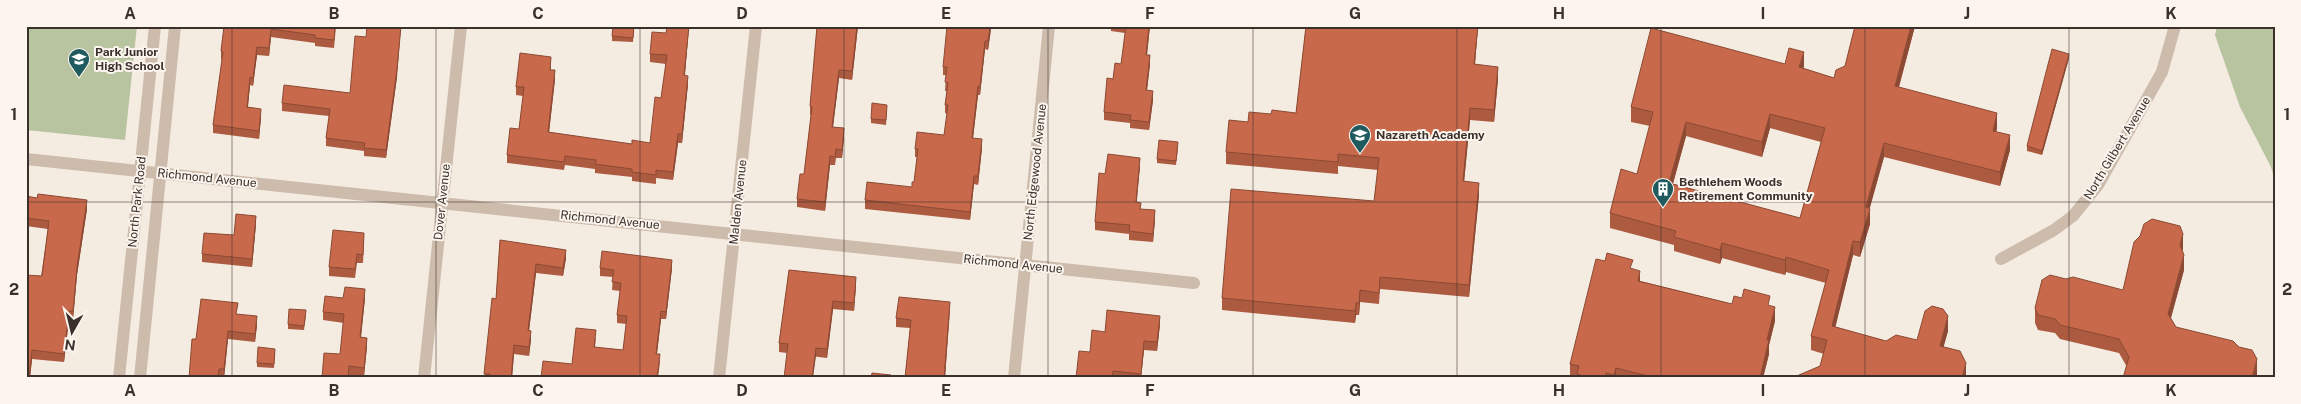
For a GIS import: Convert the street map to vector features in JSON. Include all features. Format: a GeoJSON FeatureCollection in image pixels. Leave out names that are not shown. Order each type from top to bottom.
{"type":"FeatureCollection","features":[{"type":"Feature","properties":{"kind":"street","name":"North Park Road"},"geometry":{"type":"LineString","coordinates":[[119,378],[155,26]]}},
{"type":"Feature","properties":{"kind":"street","name":"North Park Road"},"geometry":{"type":"LineString","coordinates":[[140,378],[175,26]]}},
{"type":"Feature","properties":{"kind":"street","name":"Dover Avenue"},"geometry":{"type":"LineString","coordinates":[[424,378],[461,26]]}},
{"type":"Feature","properties":{"kind":"street","name":"Malden Avenue"},"geometry":{"type":"LineString","coordinates":[[719,378],[756,26]]}},
{"type":"Feature","properties":{"kind":"street","name":"North Edgewood Avenue"},"geometry":{"type":"LineString","coordinates":[[1014,378],[1049,26]]}},
{"type":"Feature","properties":{"kind":"street","name":"North Gilbert Avenue"},"geometry":{"type":"LineString","coordinates":[[2001,259],[2054,230],[2073,216],[2098,185],[2162,72],[2174,26]]}},
{"type":"Feature","properties":{"kind":"street","name":"Richmond Avenue"},"geometry":{"type":"LineString","coordinates":[[26,159],[1194,283]]}},
{"type":"Feature","properties":{"kind":"green space","name":"Park Junior High School"},"geometry":{"type":"Polygon","coordinates":[[[26,26],[137,26],[125,140],[26,130],[26,26]]]}},
{"type":"Feature","properties":{"kind":"green space"},"geometry":{"type":"Polygon","coordinates":[[[2217,26],[2275,26],[2275,181],[2271,167],[2240,107],[2215,35],[2217,26]]]}},
{"type":"Feature","properties":{"kind":"building"},"geometry":{"type":"Polygon","coordinates":[[[224,26],[335,26],[334,40],[315,38],[315,35],[271,29],[269,48],[257,47],[253,78],[250,77],[247,107],[261,109],[259,131],[213,125],[223,52],[221,51],[224,26]]]}},
{"type":"Feature","properties":{"kind":"building"},"geometry":{"type":"Polygon","coordinates":[[[367,26],[401,26],[386,150],[364,148],[365,143],[326,138],[330,109],[282,103],[284,85],[350,93],[355,36],[366,37],[367,26]]]}},
{"type":"Feature","properties":{"kind":"building"},"geometry":{"type":"Polygon","coordinates":[[[613,26],[634,26],[633,38],[612,36],[613,26]]]}},
{"type":"Feature","properties":{"kind":"building"},"geometry":{"type":"Polygon","coordinates":[[[667,26],[689,26],[684,75],[688,76],[682,134],[678,134],[673,172],[656,170],[656,175],[632,172],[632,169],[595,164],[596,160],[565,156],[564,162],[507,155],[510,128],[519,129],[524,87],[516,87],[520,53],[551,57],[550,70],[555,70],[548,132],[632,144],[632,140],[650,143],[655,97],[661,98],[667,55],[650,54],[652,32],[666,33],[667,26]]]}},
{"type":"Feature","properties":{"kind":"building"},"geometry":{"type":"Polygon","coordinates":[[[817,26],[857,26],[852,71],[839,70],[832,127],[844,128],[842,150],[836,149],[835,157],[830,156],[825,202],[797,199],[800,174],[804,174],[812,107],[810,106],[817,26]]]}},
{"type":"Feature","properties":{"kind":"building"},"geometry":{"type":"Polygon","coordinates":[[[947,26],[990,26],[988,41],[985,41],[972,138],[982,139],[978,176],[974,176],[970,212],[865,200],[867,182],[912,187],[918,149],[915,149],[917,132],[944,135],[948,105],[945,105],[948,83],[945,82],[947,67],[943,67],[947,26]]]}},
{"type":"Feature","properties":{"kind":"building"},"geometry":{"type":"Polygon","coordinates":[[[1126,26],[1149,26],[1146,55],[1150,55],[1146,90],[1153,91],[1149,122],[1130,120],[1131,115],[1104,112],[1107,78],[1113,79],[1115,63],[1121,64],[1126,26]]]}},
{"type":"Feature","properties":{"kind":"building"},"geometry":{"type":"Polygon","coordinates":[[[1306,26],[1478,26],[1474,64],[1498,67],[1494,110],[1470,108],[1463,181],[1479,183],[1469,285],[1380,277],[1379,293],[1360,290],[1359,303],[1356,303],[1355,311],[1222,298],[1231,189],[1374,201],[1379,158],[1338,154],[1338,162],[1226,152],[1229,120],[1248,122],[1249,112],[1271,114],[1272,110],[1296,113],[1306,26]]]}},
{"type":"Feature","properties":{"kind":"building","name":"Bethlehem Woods Retirement Community"},"geometry":{"type":"Polygon","coordinates":[[[1855,26],[1911,26],[1895,86],[1997,113],[1993,131],[2010,135],[2000,172],[1884,143],[1866,207],[1870,209],[1860,242],[1853,241],[1832,326],[1886,341],[1896,335],[1917,340],[1925,311],[1932,306],[1943,309],[1948,316],[1940,346],[1960,351],[1966,363],[1962,378],[1792,378],[1820,366],[1827,340],[1811,336],[1829,270],[1786,257],[1785,260],[1722,243],[1720,250],[1674,237],[1676,231],[1610,213],[1621,169],[1637,174],[1653,112],[1631,107],[1651,28],[1785,64],[1789,48],[1804,52],[1799,67],[1834,78],[1836,70],[1845,66],[1855,26]],[[1770,114],[1762,142],[1686,122],[1669,183],[1800,218],[1825,128],[1770,114]]]}},
{"type":"Feature","properties":{"kind":"building"},"geometry":{"type":"Polygon","coordinates":[[[2052,49],[2069,54],[2042,151],[2027,146],[2052,49]]]}},
{"type":"Feature","properties":{"kind":"building"},"geometry":{"type":"Polygon","coordinates":[[[872,103],[887,105],[886,120],[871,119],[872,103]]]}},
{"type":"Feature","properties":{"kind":"building"},"geometry":{"type":"Polygon","coordinates":[[[1159,140],[1178,142],[1176,161],[1157,159],[1159,140]]]}},
{"type":"Feature","properties":{"kind":"building"},"geometry":{"type":"Polygon","coordinates":[[[1108,154],[1140,158],[1136,202],[1141,203],[1140,209],[1155,210],[1153,234],[1129,231],[1130,225],[1095,222],[1099,173],[1105,174],[1108,154]]]}},
{"type":"Feature","properties":{"kind":"building"},"geometry":{"type":"Polygon","coordinates":[[[38,194],[87,200],[77,267],[73,311],[69,311],[64,354],[32,350],[29,378],[26,378],[26,275],[42,276],[49,221],[26,218],[26,196],[37,198],[38,194]]]}},
{"type":"Feature","properties":{"kind":"building"},"geometry":{"type":"Polygon","coordinates":[[[236,214],[256,216],[252,259],[202,254],[204,233],[234,235],[236,214]]]}},
{"type":"Feature","properties":{"kind":"building"},"geometry":{"type":"Polygon","coordinates":[[[2152,219],[2180,226],[2183,234],[2180,245],[2184,255],[2168,314],[2176,327],[2233,341],[2239,347],[2252,350],[2257,359],[2252,378],[2187,378],[2176,375],[2175,378],[2123,378],[2129,357],[2119,339],[2060,325],[2055,319],[2038,315],[2035,308],[2042,280],[2050,275],[2066,279],[2073,277],[2123,290],[2134,242],[2140,236],[2144,224],[2152,219]]]}},
{"type":"Feature","properties":{"kind":"building"},"geometry":{"type":"Polygon","coordinates":[[[333,230],[364,233],[363,255],[357,254],[355,269],[329,267],[333,230]]]}},
{"type":"Feature","properties":{"kind":"building"},"geometry":{"type":"Polygon","coordinates":[[[500,240],[566,250],[563,268],[536,264],[528,330],[531,331],[529,347],[514,345],[511,378],[489,378],[490,374],[484,374],[492,298],[496,299],[500,240]]]}},
{"type":"Feature","properties":{"kind":"building"},"geometry":{"type":"Polygon","coordinates":[[[602,251],[672,260],[666,312],[661,311],[656,354],[660,354],[657,378],[541,378],[543,361],[572,364],[576,328],[596,330],[594,347],[623,350],[627,316],[617,315],[621,283],[612,282],[614,270],[600,268],[602,251]]]}},
{"type":"Feature","properties":{"kind":"building"},"geometry":{"type":"Polygon","coordinates":[[[1607,253],[1633,260],[1630,268],[1640,271],[1638,281],[1732,304],[1734,296],[1742,298],[1744,289],[1770,296],[1768,305],[1775,307],[1760,378],[1648,378],[1648,376],[1616,368],[1614,375],[1606,373],[1604,378],[1590,378],[1577,374],[1579,366],[1570,364],[1596,259],[1605,261],[1607,253]]]}},
{"type":"Feature","properties":{"kind":"building"},"geometry":{"type":"Polygon","coordinates":[[[789,270],[856,277],[854,303],[833,301],[827,349],[816,348],[812,378],[784,378],[788,344],[779,343],[789,270]]]}},
{"type":"Feature","properties":{"kind":"building"},"geometry":{"type":"Polygon","coordinates":[[[345,287],[365,289],[360,337],[367,338],[364,368],[349,366],[348,378],[322,378],[324,353],[340,354],[344,314],[323,312],[325,296],[343,298],[345,287]]]}},
{"type":"Feature","properties":{"kind":"building"},"geometry":{"type":"Polygon","coordinates":[[[899,297],[950,302],[944,378],[905,378],[911,320],[896,318],[899,297]]]}},
{"type":"Feature","properties":{"kind":"building"},"geometry":{"type":"Polygon","coordinates":[[[201,299],[238,303],[236,314],[257,316],[255,334],[228,331],[224,369],[219,369],[218,378],[189,378],[192,339],[196,339],[201,299]]]}},
{"type":"Feature","properties":{"kind":"building"},"geometry":{"type":"Polygon","coordinates":[[[289,309],[306,310],[304,326],[288,324],[289,309]]]}},
{"type":"Feature","properties":{"kind":"building"},"geometry":{"type":"Polygon","coordinates":[[[1107,310],[1160,316],[1157,342],[1144,341],[1141,374],[1113,371],[1112,378],[1076,378],[1079,351],[1090,352],[1092,330],[1105,332],[1107,310]]]}},
{"type":"Feature","properties":{"kind":"building"},"geometry":{"type":"Polygon","coordinates":[[[258,347],[275,349],[274,364],[257,363],[258,347]]]}},
{"type":"Feature","properties":{"kind":"building"},"geometry":{"type":"Polygon","coordinates":[[[872,373],[891,375],[891,378],[871,378],[872,373]]]}},
{"type":"Feature","properties":{"kind":"place","name":"Park Junior High School"},"geometry":{"type":"Point","coordinates":[79,78]}},
{"type":"Feature","properties":{"kind":"place","name":"Nazareth Academy"},"geometry":{"type":"Point","coordinates":[1360,154]}},
{"type":"Feature","properties":{"kind":"place","name":"Bethlehem Woods Retirement Community"},"geometry":{"type":"Point","coordinates":[1663,208]}}]}
